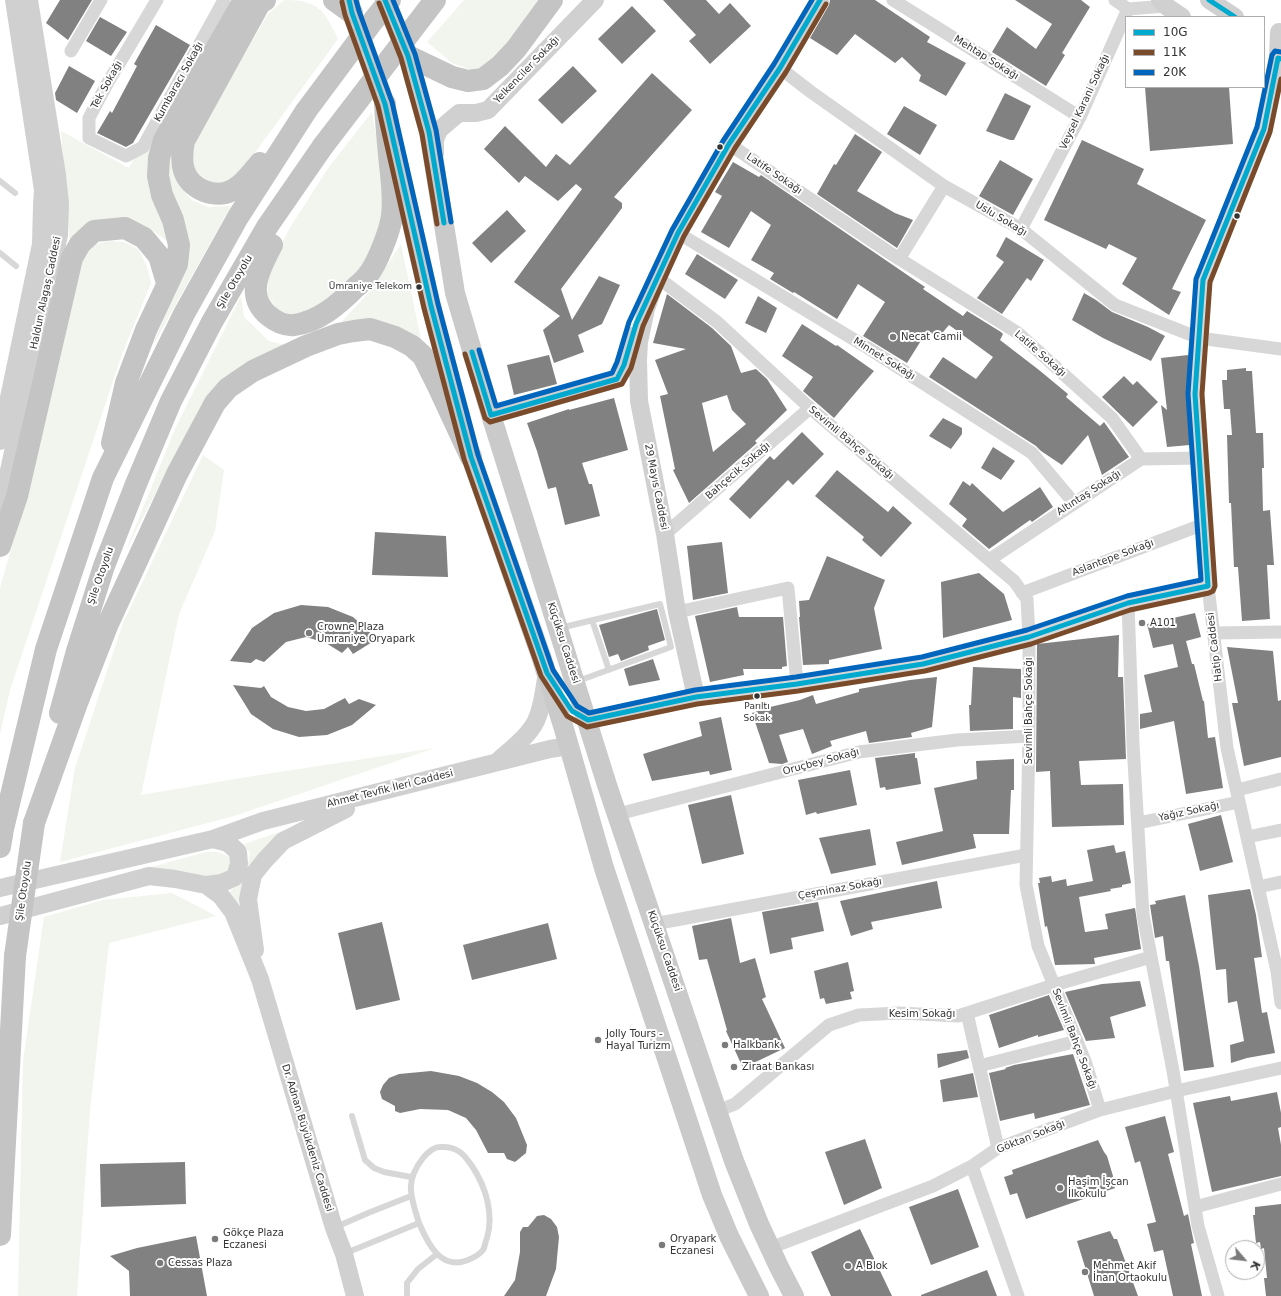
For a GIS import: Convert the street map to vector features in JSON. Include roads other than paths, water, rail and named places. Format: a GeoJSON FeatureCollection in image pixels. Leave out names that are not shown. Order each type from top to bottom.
{"type":"FeatureCollection","features":[{"type":"Feature","properties":{"kind":"highway"},"geometry":{"type":"LineString","coordinates":[[1,838],[46,649],[103,478],[126,383],[146,330],[177,264],[179,245],[173,220],[162,195],[158,176],[159,158],[162,146],[244,0]]}},
{"type":"Feature","properties":{"kind":"highway"},"geometry":{"type":"LineString","coordinates":[[265,0],[260,3],[184,141],[182,163],[186,178],[197,188],[212,194],[225,193],[241,185],[306,111]]}},
{"type":"Feature","properties":{"kind":"highway"},"geometry":{"type":"LineString","coordinates":[[334,0],[351,7]]}},
{"type":"Feature","properties":{"kind":"highway"},"geometry":{"type":"LineString","coordinates":[[103,478],[184,314],[238,217],[306,111],[390,0]]}},
{"type":"Feature","properties":{"kind":"highway","name":"Şile Otoyolu"},"geometry":{"type":"LineString","coordinates":[[0,1236],[15,956],[34,823],[53,738],[77,651],[104,566],[171,400],[212,322],[267,227],[323,146],[435,0]]}},
{"type":"Feature","properties":{"kind":"highway"},"geometry":{"type":"LineString","coordinates":[[408,56],[438,72],[452,77],[468,81],[482,79],[500,66],[516,49],[552,0]]}},
{"type":"Feature","properties":{"kind":"highway"},"geometry":{"type":"LineString","coordinates":[[323,146],[259,270],[255,289],[258,304],[266,314],[274,321],[292,326],[321,316],[344,299],[368,276],[384,244],[392,217],[392,188],[385,104]]}},
{"type":"Feature","properties":{"kind":"highway"},"geometry":{"type":"LineString","coordinates":[[0,546],[16,496],[72,258],[80,244],[94,231],[125,228],[144,238],[159,256],[167,283]]}},
{"type":"Feature","properties":{"kind":"highway"},"geometry":{"type":"LineString","coordinates":[[34,823],[77,703],[107,626],[177,474],[215,403],[228,388],[253,371],[306,346],[338,334],[370,330],[382,333],[395,337],[412,346],[423,356],[471,457]]}},
{"type":"Feature","properties":{"kind":"main road","name":"Küçüksu Caddesi"},"geometry":{"type":"LineString","coordinates":[[385,0],[408,56],[429,132],[455,293],[491,415],[588,720],[607,785],[734,1161],[770,1248],[794,1296]]}},
{"type":"Feature","properties":{"kind":"main road"},"geometry":{"type":"LineString","coordinates":[[351,7],[385,104],[431,306],[471,457],[546,673],[569,746],[604,868],[710,1188],[730,1236],[759,1296]]}},
{"type":"Feature","properties":{"kind":"main road"},"geometry":{"type":"LineString","coordinates":[[546,673],[572,711],[588,720]]}},
{"type":"Feature","properties":{"kind":"main road"},"geometry":{"type":"LineString","coordinates":[[569,746],[583,753],[592,761],[598,774],[607,785]]}},
{"type":"Feature","properties":{"kind":"street","name":"Haldun Alagaş Caddesi"},"geometry":{"type":"LineString","coordinates":[[0,441],[41,244],[44,190],[14,0]]}},
{"type":"Feature","properties":{"kind":"street","name":"Haldun Alagaş Caddesi"},"geometry":{"type":"LineString","coordinates":[[0,513],[59,235],[60,204],[57,175],[29,0]]}},
{"type":"Feature","properties":{"kind":"street"},"geometry":{"type":"LineString","coordinates":[[71,51],[101,0]]}},
{"type":"Feature","properties":{"kind":"street","name":"Tek Sokağı"},"geometry":{"type":"LineString","coordinates":[[126,156],[89,138],[89,118],[156,0]]}},
{"type":"Feature","properties":{"kind":"street","name":"Kumbaracı Sokağı"},"geometry":{"type":"LineString","coordinates":[[126,156],[143,147],[224,0]]}},
{"type":"Feature","properties":{"kind":"street"},"geometry":{"type":"LineString","coordinates":[[578,16],[586,0]]}},
{"type":"Feature","properties":{"kind":"street","name":"Yelkenciler Sokağı"},"geometry":{"type":"LineString","coordinates":[[434,163],[435,140],[439,130],[459,113],[476,113],[488,110],[518,81],[578,16],[595,0]]}},
{"type":"Feature","properties":{"kind":"street","name":"29 Mayıs Caddesi"},"geometry":{"type":"LineString","coordinates":[[616,378],[624,365],[636,324],[678,233],[728,144],[780,68],[820,0]]}},
{"type":"Feature","properties":{"kind":"street","name":"Mehtap Sokağı"},"geometry":{"type":"LineString","coordinates":[[893,0],[1080,117]]}},
{"type":"Feature","properties":{"kind":"street"},"geometry":{"type":"LineString","coordinates":[[1115,0],[1128,4],[1163,3],[1181,16]]}},
{"type":"Feature","properties":{"kind":"street"},"geometry":{"type":"LineString","coordinates":[[1209,0],[1233,16]]}},
{"type":"Feature","properties":{"kind":"street","name":"Veysel Karani Sokağı"},"geometry":{"type":"LineString","coordinates":[[1021,229],[1080,117],[1128,4]]}},
{"type":"Feature","properties":{"kind":"street","name":"Hatip Caddesi"},"geometry":{"type":"LineString","coordinates":[[1275,31],[1272,86],[1264,129],[1203,280],[1195,394],[1208,586],[1227,748],[1277,971],[1281,1003]]}},
{"type":"Feature","properties":{"kind":"street","name":"Uslu Sokağı"},"geometry":{"type":"LineString","coordinates":[[780,68],[811,92],[944,186],[1021,229],[1115,305],[1199,338],[1281,349]]}},
{"type":"Feature","properties":{"kind":"street","name":"Latife Sokağı"},"geometry":{"type":"LineString","coordinates":[[728,144],[899,259],[1018,333],[1112,418],[1141,459]]}},
{"type":"Feature","properties":{"kind":"street"},"geometry":{"type":"LineString","coordinates":[[899,259],[944,186]]}},
{"type":"Feature","properties":{"kind":"street","name":"Minnet Sokağı"},"geometry":{"type":"LineString","coordinates":[[678,233],[868,348],[1032,453],[1074,503]]}},
{"type":"Feature","properties":{"kind":"street","name":"29 Mayıs Caddesi"},"geometry":{"type":"LineString","coordinates":[[657,277],[646,309],[639,342],[638,401],[665,534],[677,612],[696,697]]}},
{"type":"Feature","properties":{"kind":"street","name":"Sevimli Bahçe Sokağı"},"geometry":{"type":"LineString","coordinates":[[657,277],[716,322],[810,408],[1014,581],[1027,599],[1029,637],[1029,736],[1026,885],[1038,946],[1085,1061],[1100,1110]]}},
{"type":"Feature","properties":{"kind":"street"},"geometry":{"type":"LineString","coordinates":[[491,415],[616,378],[624,381],[632,388],[638,401]]}},
{"type":"Feature","properties":{"kind":"street","name":"Bahçecik Sokağı"},"geometry":{"type":"LineString","coordinates":[[665,534],[810,408]]}},
{"type":"Feature","properties":{"kind":"street"},"geometry":{"type":"LineString","coordinates":[[1141,459],[1200,458]]}},
{"type":"Feature","properties":{"kind":"street","name":"Altıntaş Sokağı"},"geometry":{"type":"LineString","coordinates":[[989,560],[1141,459]]}},
{"type":"Feature","properties":{"kind":"street","name":"Aslantepe Sokağı"},"geometry":{"type":"LineString","coordinates":[[1022,593],[1204,524]]}},
{"type":"Feature","properties":{"kind":"street"},"geometry":{"type":"LineString","coordinates":[[588,720],[696,697],[797,684],[922,664],[1029,637],[1128,603],[1208,586]]}},
{"type":"Feature","properties":{"kind":"street"},"geometry":{"type":"LineString","coordinates":[[677,612],[788,588],[797,684]]}},
{"type":"Feature","properties":{"kind":"street"},"geometry":{"type":"LineString","coordinates":[[1128,603],[1133,744],[1143,915],[1176,1091],[1198,1226],[1218,1296]]}},
{"type":"Feature","properties":{"kind":"street"},"geometry":{"type":"LineString","coordinates":[[1214,633],[1281,632]]}},
{"type":"Feature","properties":{"kind":"street"},"geometry":{"type":"LineString","coordinates":[[496,763],[524,737],[535,722],[542,702],[546,673]]}},
{"type":"Feature","properties":{"kind":"street","name":"Oruçbey Sokağı"},"geometry":{"type":"LineString","coordinates":[[618,814],[859,752],[957,740],[1029,736]]}},
{"type":"Feature","properties":{"kind":"street","name":"Ahmet Tevfik İleri Caddesi"},"geometry":{"type":"LineString","coordinates":[[0,888],[213,839],[263,821],[569,746]]}},
{"type":"Feature","properties":{"kind":"street","name":"Yağız Sokağı"},"geometry":{"type":"LineString","coordinates":[[1138,823],[1238,796],[1281,779]]}},
{"type":"Feature","properties":{"kind":"street","name":"Dr. Adnan Büyükdeniz Caddesi"},"geometry":{"type":"LineString","coordinates":[[260,979],[248,899],[253,875],[283,840],[383,791]]}},
{"type":"Feature","properties":{"kind":"street"},"geometry":{"type":"LineString","coordinates":[[1247,837],[1281,830]]}},
{"type":"Feature","properties":{"kind":"street"},"geometry":{"type":"LineString","coordinates":[[0,916],[149,876],[206,885],[222,883],[234,877],[239,864],[238,852],[228,843],[213,839]]}},
{"type":"Feature","properties":{"kind":"street","name":"Çeşminaz Sokağı"},"geometry":{"type":"LineString","coordinates":[[654,924],[1026,855]]}},
{"type":"Feature","properties":{"kind":"street"},"geometry":{"type":"LineString","coordinates":[[1258,887],[1281,882]]}},
{"type":"Feature","properties":{"kind":"street","name":"Dr. Adnan Büyükdeniz Caddesi"},"geometry":{"type":"LineString","coordinates":[[206,885],[221,896],[233,912],[260,979],[334,1228],[344,1254],[355,1296]]}},
{"type":"Feature","properties":{"kind":"street","name":"Kesim Sokağı"},"geometry":{"type":"LineString","coordinates":[[717,1111],[735,1104],[829,1024],[859,1015],[899,1013],[958,1016],[1151,956]]}},
{"type":"Feature","properties":{"kind":"street"},"geometry":{"type":"LineString","coordinates":[[967,1012],[998,1148]]}},
{"type":"Feature","properties":{"kind":"street"},"geometry":{"type":"LineString","coordinates":[[979,1066],[1077,1042]]}},
{"type":"Feature","properties":{"kind":"street","name":"Göktan Sokağı"},"geometry":{"type":"LineString","coordinates":[[770,1248],[933,1186],[972,1166],[998,1148],[1100,1110],[1176,1091],[1281,1068]]}},
{"type":"Feature","properties":{"kind":"street"},"geometry":{"type":"LineString","coordinates":[[972,1166],[1018,1296]]}},
{"type":"Feature","properties":{"kind":"street"},"geometry":{"type":"LineString","coordinates":[[1195,1207],[1281,1184]]}},
{"type":"Feature","properties":{"kind":"lane"},"geometry":{"type":"LineString","coordinates":[[0,181],[15,193]]}},
{"type":"Feature","properties":{"kind":"lane"},"geometry":{"type":"LineString","coordinates":[[0,253],[16,266]]}},
{"type":"Feature","properties":{"kind":"lane"},"geometry":{"type":"LineString","coordinates":[[558,628],[660,604],[671,647],[576,682]]}},
{"type":"Feature","properties":{"kind":"lane"},"geometry":{"type":"LineString","coordinates":[[592,620],[608,670]]}},
{"type":"Feature","properties":{"kind":"lane"},"geometry":{"type":"LineString","coordinates":[[352,1116],[365,1160],[374,1168],[379,1170],[412,1177]]}},
{"type":"Feature","properties":{"kind":"lane"},"geometry":{"type":"LineString","coordinates":[[439,1147],[452,1148],[464,1154],[476,1171],[486,1191],[490,1211],[488,1234],[483,1250],[474,1258],[461,1263],[446,1261],[437,1254],[427,1242],[419,1223],[411,1196],[410,1188],[412,1177],[419,1163],[428,1151],[439,1147]]}},
{"type":"Feature","properties":{"kind":"lane"},"geometry":{"type":"LineString","coordinates":[[334,1228],[411,1196]]}},
{"type":"Feature","properties":{"kind":"lane"},"geometry":{"type":"LineString","coordinates":[[344,1254],[419,1223]]}},
{"type":"Feature","properties":{"kind":"lane"},"geometry":{"type":"LineString","coordinates":[[407,1296],[407,1283],[418,1269],[437,1254]]}},
{"type":"Feature","properties":{"kind":"place","name":"Ümraniye Telekom"},"geometry":{"type":"Point","coordinates":[419,287]}},
{"type":"Feature","properties":{"kind":"place","name":"Necat Camii"},"geometry":{"type":"Point","coordinates":[893,337]}},
{"type":"Feature","properties":{"kind":"place","name":"A101"},"geometry":{"type":"Point","coordinates":[1142,623]}},
{"type":"Feature","properties":{"kind":"place","name":"Crowne Plaza Umraniye Oryapark"},"geometry":{"type":"Point","coordinates":[309,633]}},
{"type":"Feature","properties":{"kind":"place","name":"Parıltı Sokak"},"geometry":{"type":"Point","coordinates":[757,696]}},
{"type":"Feature","properties":{"kind":"place","name":"Jolly Tours - Hayal Turizm"},"geometry":{"type":"Point","coordinates":[598,1040]}},
{"type":"Feature","properties":{"kind":"place","name":"Halkbank"},"geometry":{"type":"Point","coordinates":[725,1045]}},
{"type":"Feature","properties":{"kind":"place","name":"Ziraat Bankası"},"geometry":{"type":"Point","coordinates":[734,1067]}},
{"type":"Feature","properties":{"kind":"place","name":"Haşim İşcan İlkokulu"},"geometry":{"type":"Point","coordinates":[1060,1188]}},
{"type":"Feature","properties":{"kind":"place","name":"Gökçe Plaza Eczanesi"},"geometry":{"type":"Point","coordinates":[215,1239]}},
{"type":"Feature","properties":{"kind":"place","name":"Oryapark Eczanesi"},"geometry":{"type":"Point","coordinates":[662,1245]}},
{"type":"Feature","properties":{"kind":"place","name":"Cessas Plaza"},"geometry":{"type":"Point","coordinates":[160,1263]}},
{"type":"Feature","properties":{"kind":"place","name":"A Blok"},"geometry":{"type":"Point","coordinates":[848,1266]}},
{"type":"Feature","properties":{"kind":"place","name":"Mehmet Akif İnan Ortaokulu"},"geometry":{"type":"Point","coordinates":[1085,1272]}}]}
